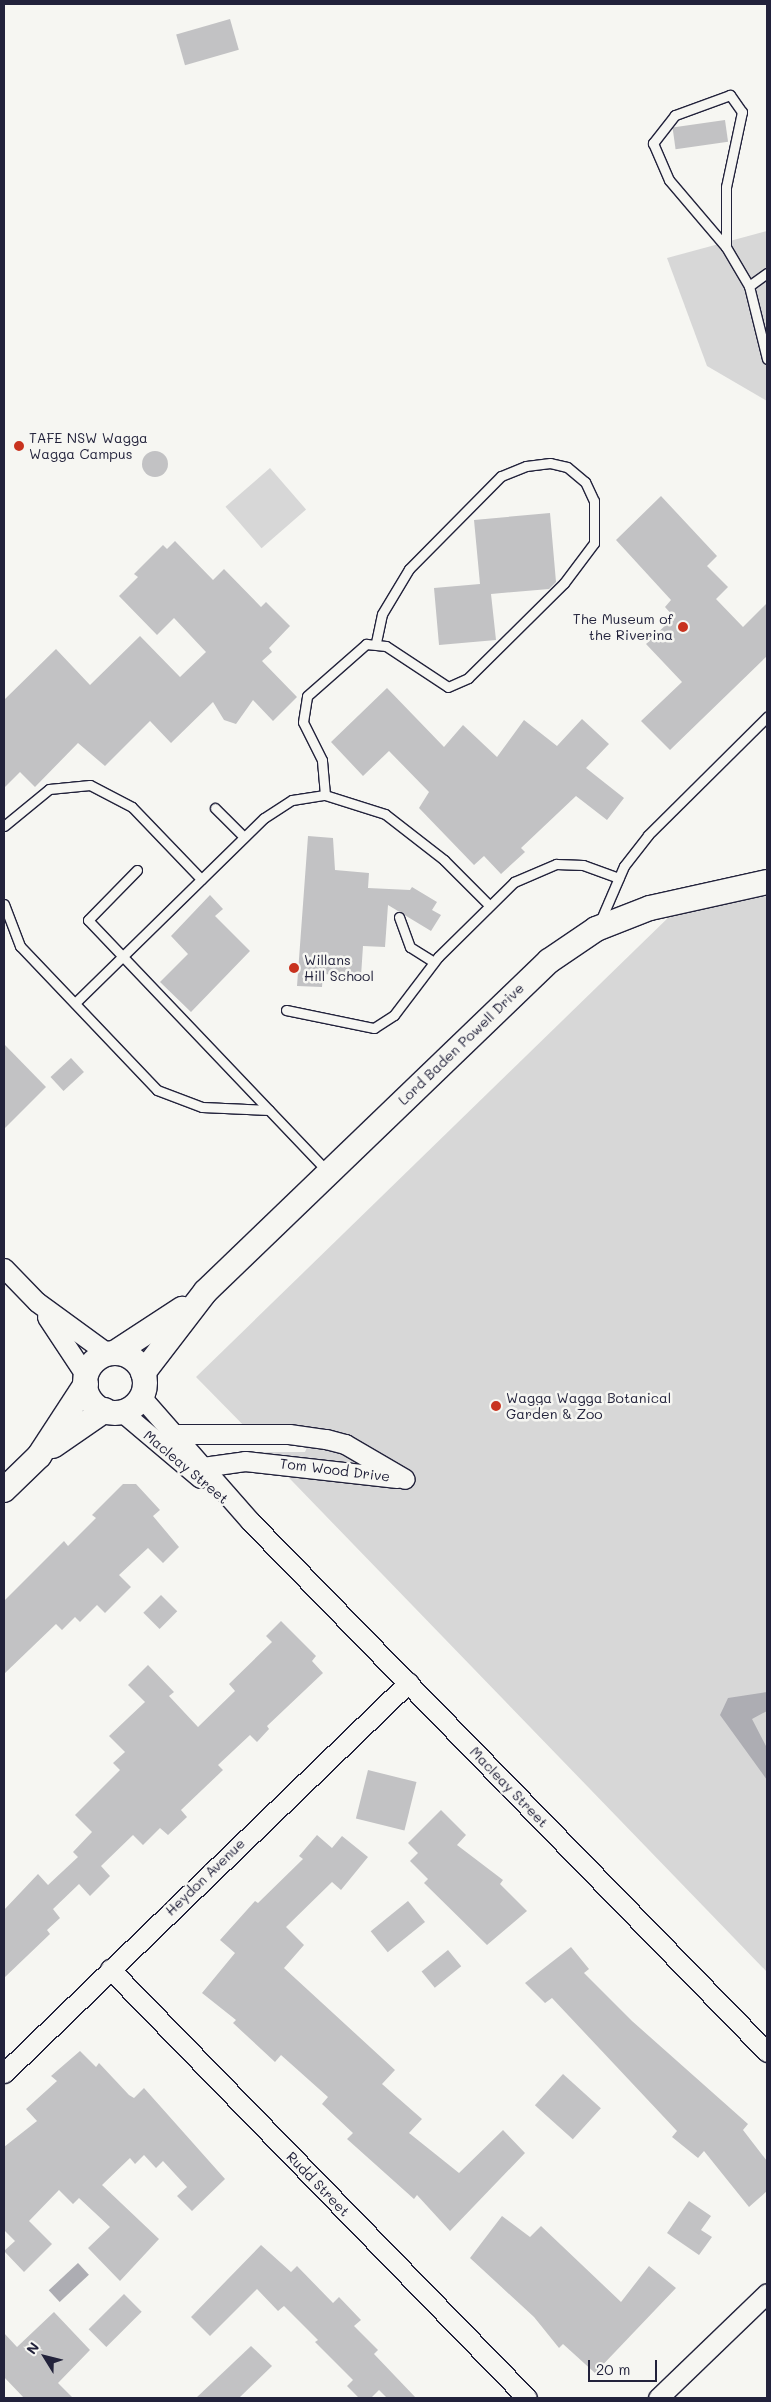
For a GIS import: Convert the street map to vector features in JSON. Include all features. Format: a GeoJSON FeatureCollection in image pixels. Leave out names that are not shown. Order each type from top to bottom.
{"type":"FeatureCollection","features":[{"type":"Feature","properties":{"kind":"street","name":"Lord Baden Powell Drive"},"geometry":{"type":"LineString","coordinates":[[143,1373],[206,1291],[512,993],[549,961],[596,929],[650,908],[767,882]]}},
{"type":"Feature","properties":{"kind":"street"},"geometry":{"type":"LineString","coordinates":[[4,1268],[37,1302],[112,1353],[137,1363],[143,1373],[142,1398],[114,1411],[39,1456],[4,1490]]}},
{"type":"Feature","properties":{"kind":"street","name":"Lord Baden Powell Drive"},"geometry":{"type":"LineString","coordinates":[[112,1353],[206,1291]]}},
{"type":"Feature","properties":{"kind":"street"},"geometry":{"type":"LineString","coordinates":[[37,1302],[86,1380],[93,1403],[114,1411]]}},
{"type":"Feature","properties":{"kind":"street"},"geometry":{"type":"LineString","coordinates":[[39,1456],[86,1380],[94,1361],[112,1353]]}},
{"type":"Feature","properties":{"kind":"street","name":"Macleay Street"},"geometry":{"type":"LineString","coordinates":[[142,1398],[250,1521],[767,2052]]}},
{"type":"Feature","properties":{"kind":"street","name":"Macleay Street"},"geometry":{"type":"LineString","coordinates":[[114,1411],[250,1521]]}},
{"type":"Feature","properties":{"kind":"street","name":"Tom Wood Drive"},"geometry":{"type":"LineString","coordinates":[[174,1434],[289,1434],[326,1439],[345,1444],[405,1479],[245,1461],[203,1467]]}},
{"type":"Feature","properties":{"kind":"street","name":"Heydon Avenue"},"geometry":{"type":"LineString","coordinates":[[4,2073],[408,1683]]}},
{"type":"Feature","properties":{"kind":"street","name":"Rudd Street"},"geometry":{"type":"LineString","coordinates":[[110,1969],[527,2398]]}},
{"type":"Feature","properties":{"kind":"street"},"geometry":{"type":"LineString","coordinates":[[658,2398],[767,2293]]}},
{"type":"Feature","properties":{"kind":"lane"},"geometry":{"type":"LineString","coordinates":[[726,247],[726,188],[742,112],[730,95],[675,115],[653,143],[669,180],[726,247],[749,286],[767,359]]}},
{"type":"Feature","properties":{"kind":"lane"},"geometry":{"type":"LineString","coordinates":[[749,286],[767,273]]}},
{"type":"Feature","properties":{"kind":"lane"},"geometry":{"type":"LineString","coordinates":[[325,795],[322,760],[303,722],[302,708],[307,696],[357,648],[376,643],[448,687],[468,678],[564,583],[594,542],[594,502],[585,482],[567,467],[550,463],[526,466],[501,476],[409,568],[382,614],[376,643]]}},
{"type":"Feature","properties":{"kind":"lane"},"geometry":{"type":"LineString","coordinates":[[596,929],[619,878],[648,835],[767,717]]}},
{"type":"Feature","properties":{"kind":"lane"},"geometry":{"type":"LineString","coordinates":[[4,826],[49,789],[90,785],[132,807],[201,879]]}},
{"type":"Feature","properties":{"kind":"lane"},"geometry":{"type":"LineString","coordinates":[[74,1003],[244,837],[292,800],[325,795],[384,814],[444,860],[488,904]]}},
{"type":"Feature","properties":{"kind":"lane"},"geometry":{"type":"LineString","coordinates":[[215,808],[244,837]]}},
{"type":"Feature","properties":{"kind":"lane"},"geometry":{"type":"LineString","coordinates":[[286,1010],[374,1028],[394,1016],[434,962],[488,904],[514,882],[556,864],[583,865],[619,878]]}},
{"type":"Feature","properties":{"kind":"lane"},"geometry":{"type":"LineString","coordinates":[[137,870],[88,920],[328,1172]]}},
{"type":"Feature","properties":{"kind":"lane"},"geometry":{"type":"LineString","coordinates":[[4,904],[8,923],[20,946],[157,1090],[176,1100],[202,1107],[269,1110]]}},
{"type":"Feature","properties":{"kind":"lane"},"geometry":{"type":"LineString","coordinates":[[400,917],[410,947],[434,962]]}},
{"type":"Feature","properties":{"kind":"shaded area"},"geometry":{"type":"Polygon","coordinates":[[[767,231],[767,401],[707,366],[667,258],[767,231]]]}},
{"type":"Feature","properties":{"kind":"shaded area"},"geometry":{"type":"Polygon","coordinates":[[[270,468],[306,510],[262,548],[225,507],[270,468]]]}},
{"type":"Feature","properties":{"kind":"shaded area","name":"Wagga Wagga Botanical Garden & Zoo"},"geometry":{"type":"Polygon","coordinates":[[[767,896],[767,1972],[264,1452],[305,1452],[311,1438],[253,1435],[196,1377],[673,913],[767,896]]]}},
{"type":"Feature","properties":{"kind":"shaded area"},"geometry":{"type":"Polygon","coordinates":[[[767,1692],[767,1711],[752,1719],[767,1748],[767,1780],[720,1715],[728,1698],[767,1692]]]}},
{"type":"Feature","properties":{"kind":"shaded area"},"geometry":{"type":"Polygon","coordinates":[[[78,2263],[89,2275],[60,2302],[49,2290],[78,2263]]]}},
{"type":"Feature","properties":{"kind":"building"},"geometry":{"type":"Polygon","coordinates":[[[230,19],[239,50],[185,65],[176,34],[230,19]]]}},
{"type":"Feature","properties":{"kind":"building"},"geometry":{"type":"Polygon","coordinates":[[[725,120],[728,142],[676,149],[673,127],[725,120]]]}},
{"type":"Feature","properties":{"kind":"building"},"geometry":{"type":"Polygon","coordinates":[[[155,451],[164,455],[168,464],[164,473],[155,477],[146,473],[142,464],[146,455],[155,451]]]}},
{"type":"Feature","properties":{"kind":"building","name":"The Museum of the Riverina"},"geometry":{"type":"Polygon","coordinates":[[[661,496],[717,556],[707,566],[728,587],[716,599],[743,627],[767,603],[767,656],[670,750],[641,721],[682,682],[646,644],[674,617],[665,607],[671,600],[616,540],[661,496]]]}},
{"type":"Feature","properties":{"kind":"building"},"geometry":{"type":"Polygon","coordinates":[[[550,513],[556,582],[549,589],[491,594],[496,640],[439,645],[434,588],[480,584],[474,520],[550,513]]]}},
{"type":"Feature","properties":{"kind":"building"},"geometry":{"type":"Polygon","coordinates":[[[175,541],[213,580],[224,569],[261,607],[266,602],[290,626],[269,648],[272,652],[262,661],[297,697],[273,721],[253,700],[236,724],[224,720],[213,702],[171,743],[150,721],[105,766],[78,743],[35,787],[20,772],[4,788],[4,700],[56,649],[90,685],[140,636],[180,677],[206,652],[174,618],[157,635],[119,596],[138,577],[134,574],[163,545],[167,549],[175,541]]]}},
{"type":"Feature","properties":{"kind":"building"},"geometry":{"type":"Polygon","coordinates":[[[387,688],[444,747],[463,725],[497,757],[524,720],[557,746],[582,719],[609,744],[586,768],[624,798],[607,820],[576,796],[521,848],[525,852],[501,874],[484,856],[474,865],[419,808],[429,792],[389,751],[363,776],[331,742],[387,688]]]}},
{"type":"Feature","properties":{"kind":"building"},"geometry":{"type":"Polygon","coordinates":[[[308,836],[333,838],[335,870],[369,873],[368,888],[410,890],[412,887],[437,902],[432,910],[441,915],[431,931],[388,905],[385,947],[363,946],[361,976],[323,974],[322,987],[297,986],[308,836]]]}},
{"type":"Feature","properties":{"kind":"building"},"geometry":{"type":"Polygon","coordinates":[[[210,895],[223,909],[215,916],[250,951],[191,1012],[160,982],[188,954],[171,936],[210,895]]]}},
{"type":"Feature","properties":{"kind":"building"},"geometry":{"type":"Polygon","coordinates":[[[4,1044],[46,1087],[4,1129],[4,1044]]]}},
{"type":"Feature","properties":{"kind":"building"},"geometry":{"type":"Polygon","coordinates":[[[71,1058],[84,1072],[63,1091],[51,1077],[71,1058]]]}},
{"type":"Feature","properties":{"kind":"building"},"geometry":{"type":"Polygon","coordinates":[[[123,1484],[136,1484],[160,1510],[153,1516],[179,1547],[163,1563],[148,1548],[119,1575],[131,1587],[105,1613],[97,1605],[80,1622],[75,1617],[62,1630],[56,1624],[4,1674],[4,1601],[64,1541],[68,1546],[96,1518],[92,1515],[123,1484]]]}},
{"type":"Feature","properties":{"kind":"building"},"geometry":{"type":"Polygon","coordinates":[[[161,1595],[177,1611],[160,1629],[143,1613],[161,1595]]]}},
{"type":"Feature","properties":{"kind":"building"},"geometry":{"type":"Polygon","coordinates":[[[281,1621],[316,1656],[312,1661],[323,1673],[267,1726],[269,1729],[257,1742],[250,1735],[218,1765],[223,1770],[181,1810],[187,1817],[168,1835],[160,1828],[143,1845],[133,1835],[101,1866],[110,1876],[90,1896],[79,1884],[53,1909],[60,1918],[47,1930],[50,1934],[4,1978],[4,1910],[38,1874],[48,1885],[78,1857],[73,1852],[92,1832],[75,1815],[120,1770],[113,1763],[125,1752],[109,1736],[145,1702],[128,1685],[148,1665],[174,1692],[169,1696],[198,1727],[235,1691],[229,1684],[272,1642],[266,1636],[281,1621]]]}},
{"type":"Feature","properties":{"kind":"building"},"geometry":{"type":"Polygon","coordinates":[[[368,1770],[417,1782],[404,1831],[356,1819],[368,1770]]]}},
{"type":"Feature","properties":{"kind":"building"},"geometry":{"type":"Polygon","coordinates":[[[441,1810],[466,1835],[457,1845],[503,1880],[500,1884],[527,1911],[487,1945],[424,1883],[428,1879],[410,1861],[418,1853],[408,1843],[441,1810]]]}},
{"type":"Feature","properties":{"kind":"building"},"geometry":{"type":"Polygon","coordinates":[[[317,1835],[332,1848],[342,1836],[368,1857],[341,1890],[332,1882],[286,1927],[304,1945],[284,1968],[395,2070],[382,2084],[422,2119],[409,2133],[459,2173],[503,2130],[525,2153],[450,2231],[417,2195],[414,2199],[347,2139],[353,2133],[322,2104],[328,2097],[281,2055],[275,2062],[233,2023],[236,2020],[202,1993],[235,1953],[220,1940],[255,1901],[258,1903],[303,1859],[299,1856],[317,1835]]]}},
{"type":"Feature","properties":{"kind":"building"},"geometry":{"type":"Polygon","coordinates":[[[408,1901],[425,1922],[388,1952],[371,1931],[408,1901]]]}},
{"type":"Feature","properties":{"kind":"building"},"geometry":{"type":"Polygon","coordinates":[[[571,1947],[589,1969],[584,1973],[632,2021],[748,2124],[743,2130],[767,2161],[767,2191],[749,2207],[704,2151],[698,2158],[672,2137],[677,2131],[552,1998],[545,2003],[525,1983],[571,1947]]]}},
{"type":"Feature","properties":{"kind":"building"},"geometry":{"type":"Polygon","coordinates":[[[448,1950],[461,1966],[435,1988],[422,1971],[448,1950]]]}},
{"type":"Feature","properties":{"kind":"building"},"geometry":{"type":"Polygon","coordinates":[[[80,2051],[96,2067],[99,2063],[134,2098],[144,2088],[225,2179],[192,2211],[177,2196],[187,2187],[163,2161],[156,2168],[144,2155],[135,2164],[130,2158],[102,2185],[159,2239],[120,2281],[88,2248],[110,2227],[79,2198],[73,2204],[59,2190],[29,2221],[52,2244],[24,2272],[4,2251],[15,2241],[4,2230],[4,2147],[37,2121],[26,2109],[57,2081],[51,2076],[80,2051]]]}},
{"type":"Feature","properties":{"kind":"building"},"geometry":{"type":"Polygon","coordinates":[[[563,2074],[601,2108],[573,2139],[535,2105],[563,2074]]]}},
{"type":"Feature","properties":{"kind":"building"},"geometry":{"type":"Polygon","coordinates":[[[689,2201],[711,2216],[701,2230],[712,2237],[699,2255],[667,2233],[689,2201]]]}},
{"type":"Feature","properties":{"kind":"building"},"geometry":{"type":"Polygon","coordinates":[[[502,2216],[530,2237],[541,2226],[621,2302],[649,2266],[676,2288],[595,2373],[563,2344],[559,2348],[534,2317],[470,2258],[502,2216]]]}},
{"type":"Feature","properties":{"kind":"building"},"geometry":{"type":"Polygon","coordinates":[[[261,2245],[291,2272],[297,2266],[333,2303],[339,2297],[361,2320],[354,2326],[378,2350],[374,2354],[416,2398],[387,2398],[379,2390],[371,2398],[359,2398],[347,2386],[353,2380],[315,2342],[318,2340],[284,2306],[278,2311],[257,2289],[210,2336],[191,2317],[261,2245]]]}},
{"type":"Feature","properties":{"kind":"building"},"geometry":{"type":"Polygon","coordinates":[[[124,2294],[142,2312],[106,2347],[89,2329],[124,2294]]]}},
{"type":"Feature","properties":{"kind":"building"},"geometry":{"type":"Polygon","coordinates":[[[54,2312],[90,2350],[58,2383],[73,2398],[24,2398],[4,2377],[4,2333],[17,2347],[54,2312]]]}},
{"type":"Feature","properties":{"kind":"building"},"geometry":{"type":"Polygon","coordinates":[[[251,2346],[272,2366],[239,2398],[196,2398],[251,2346]]]}},
{"type":"Feature","properties":{"kind":"place","name":"TAFE NSW Wagga Wagga Campus"},"geometry":{"type":"Point","coordinates":[19,446]}},
{"type":"Feature","properties":{"kind":"place","name":"The Museum of the Riverina"},"geometry":{"type":"Point","coordinates":[683,627]}},
{"type":"Feature","properties":{"kind":"place","name":"Willans Hill School"},"geometry":{"type":"Point","coordinates":[294,968]}},
{"type":"Feature","properties":{"kind":"place","name":"Wagga Wagga Botanical Garden & Zoo"},"geometry":{"type":"Point","coordinates":[496,1406]}}]}
